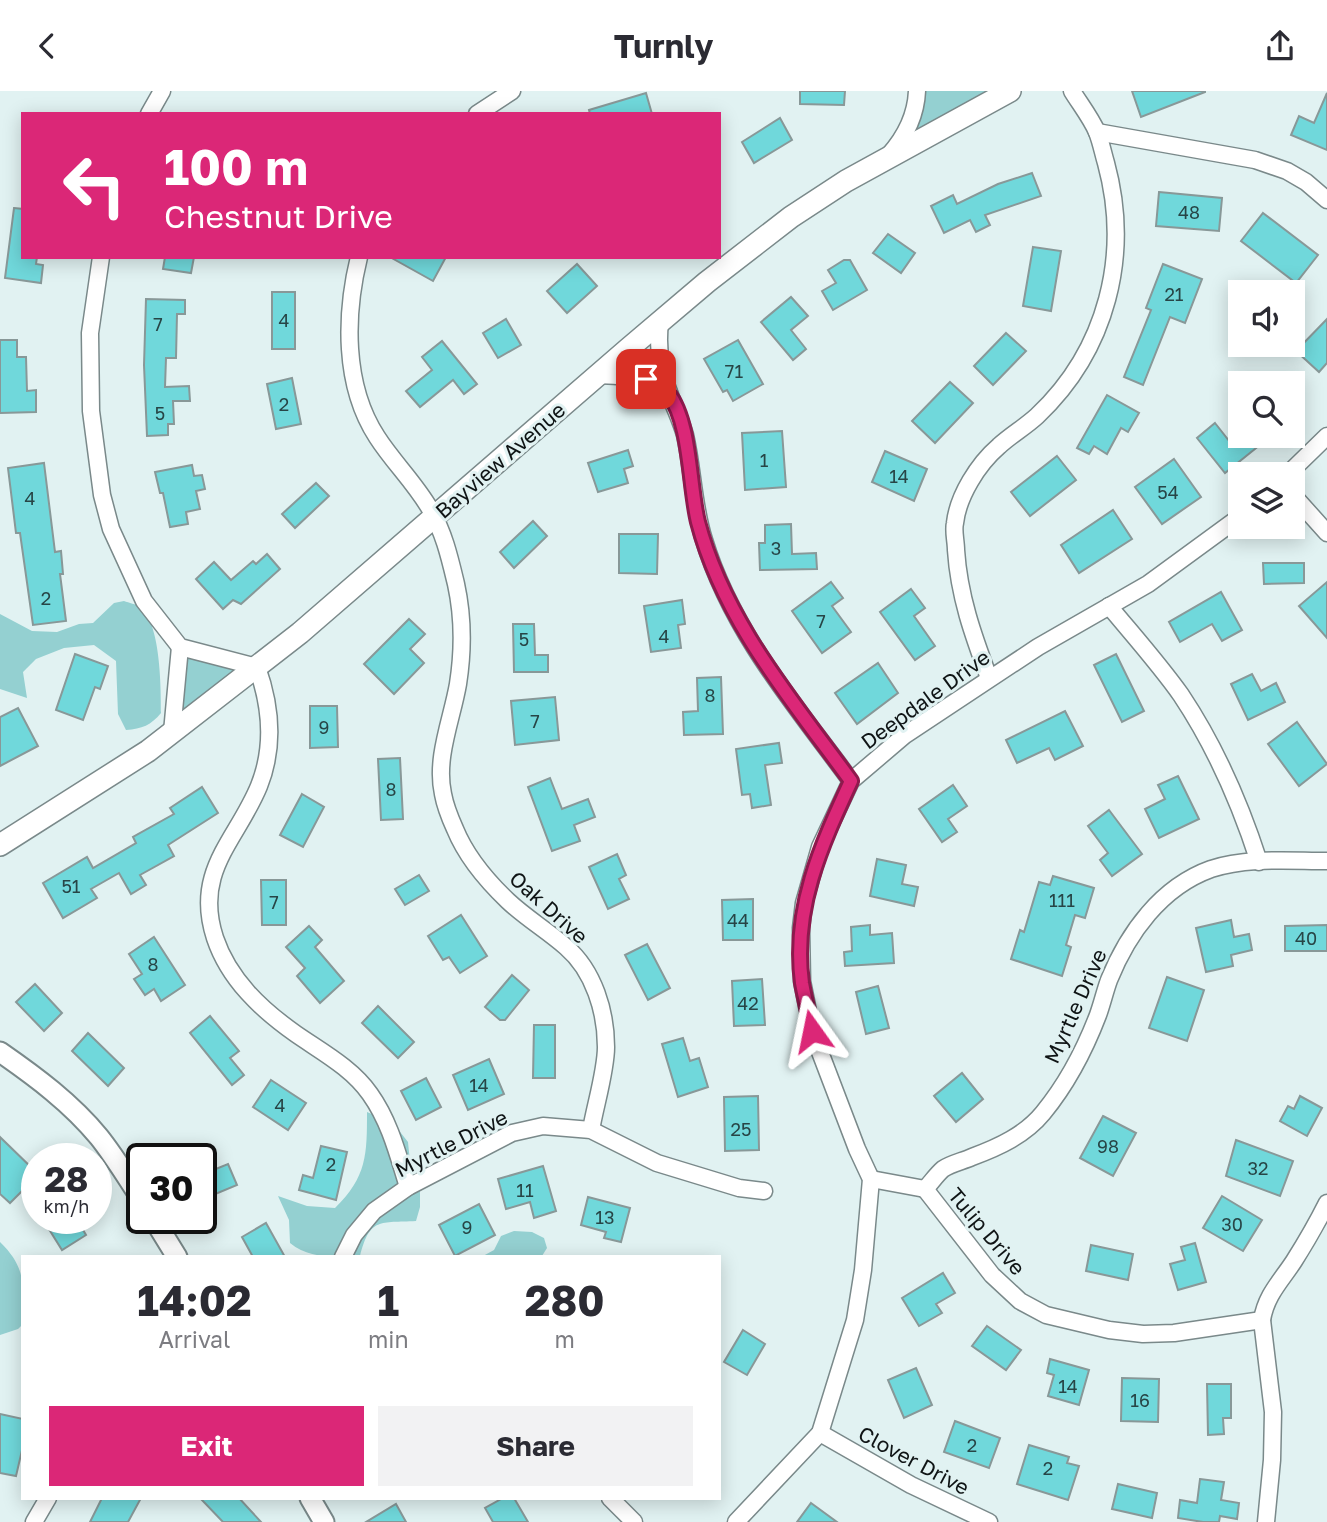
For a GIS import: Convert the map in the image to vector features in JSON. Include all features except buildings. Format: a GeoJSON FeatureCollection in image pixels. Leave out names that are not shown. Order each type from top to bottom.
{"type":"FeatureCollection","features":[{"type":"Feature","properties":{"kind":"main road","name":"Bayview Avenue"},"geometry":{"type":"LineString","coordinates":[[0,845],[100,783],[173,732],[300,633],[660,322],[791,217],[837,187],[1010,91]]}},
{"type":"Feature","properties":{"kind":"street"},"geometry":{"type":"LineString","coordinates":[[150,112],[162,91]]}},
{"type":"Feature","properties":{"kind":"street"},"geometry":{"type":"LineString","coordinates":[[480,112],[512,91]]}},
{"type":"Feature","properties":{"kind":"street"},"geometry":{"type":"LineString","coordinates":[[884,161],[910,122],[917,91]]}},
{"type":"Feature","properties":{"kind":"street"},"geometry":{"type":"LineString","coordinates":[[989,678],[965,612],[958,576],[954,523],[973,476],[997,447],[1036,417],[1078,367],[1102,320],[1113,274],[1116,209],[1112,187],[1097,132],[1072,91]]}},
{"type":"Feature","properties":{"kind":"street"},"geometry":{"type":"LineString","coordinates":[[1097,132],[1255,160],[1306,181],[1327,199]]}},
{"type":"Feature","properties":{"kind":"street"},"geometry":{"type":"LineString","coordinates":[[101,259],[90,346],[92,421],[102,495],[111,529],[144,601],[180,647],[257,667],[270,718],[270,740],[259,786],[222,852],[211,883],[209,912],[215,940],[231,973],[251,997],[349,1072],[369,1092],[386,1119],[408,1187]]}},
{"type":"Feature","properties":{"kind":"street","name":"Oak Drive"},"geometry":{"type":"LineString","coordinates":[[358,259],[352,284],[349,341],[355,384],[365,415],[376,437],[434,516],[445,540],[457,587],[461,649],[458,683],[442,762],[442,793],[455,830],[484,875],[509,902],[569,949],[595,988],[604,1013],[607,1049],[591,1130]]}},
{"type":"Feature","properties":{"kind":"street"},"geometry":{"type":"LineString","coordinates":[[660,322],[658,353],[669,393],[685,434],[698,522],[711,562],[761,659],[851,781]]}},
{"type":"Feature","properties":{"kind":"street"},"geometry":{"type":"LineString","coordinates":[[598,375],[646,379],[669,393]]}},
{"type":"Feature","properties":{"kind":"street"},"geometry":{"type":"LineString","coordinates":[[1300,462],[1327,436]]}},
{"type":"Feature","properties":{"kind":"street"},"geometry":{"type":"LineString","coordinates":[[1305,508],[1327,533]]}},
{"type":"Feature","properties":{"kind":"street","name":"Deepdale Drive"},"geometry":{"type":"LineString","coordinates":[[736,1522],[820,1433],[855,1320],[863,1270],[871,1179],[812,1031],[802,981],[801,928],[804,903],[820,846],[851,781],[905,735],[989,678],[1148,584],[1228,526]]}},
{"type":"Feature","properties":{"kind":"street"},"geometry":{"type":"LineString","coordinates":[[1109,606],[1178,692],[1201,726],[1226,775],[1259,862]]}},
{"type":"Feature","properties":{"kind":"street"},"geometry":{"type":"LineString","coordinates":[[173,732],[180,647]]}},
{"type":"Feature","properties":{"kind":"street","name":"Myrtle Drive"},"geometry":{"type":"LineString","coordinates":[[925,1189],[944,1168],[1016,1137],[1042,1115],[1074,1064],[1097,1017],[1109,980],[1126,945],[1154,906],[1179,886],[1210,870],[1259,862],[1327,861]]}},
{"type":"Feature","properties":{"kind":"street"},"geometry":{"type":"LineString","coordinates":[[0,1052],[36,1077],[70,1107],[98,1136],[126,1177]]}},
{"type":"Feature","properties":{"kind":"street","name":"Myrtle Drive"},"geometry":{"type":"LineString","coordinates":[[344,1255],[354,1235],[374,1211],[408,1187],[512,1133],[543,1126],[591,1130],[657,1163],[738,1188],[764,1191]]}},
{"type":"Feature","properties":{"kind":"street"},"geometry":{"type":"LineString","coordinates":[[871,1179],[925,1189]]}},
{"type":"Feature","properties":{"kind":"street","name":"Tulip Drive"},"geometry":{"type":"LineString","coordinates":[[925,1189],[992,1275],[1020,1301],[1046,1315],[1109,1331],[1143,1334],[1174,1333],[1262,1320]]}},
{"type":"Feature","properties":{"kind":"street"},"geometry":{"type":"LineString","coordinates":[[1266,1522],[1273,1412],[1262,1320],[1272,1290],[1293,1262],[1327,1203]]}},
{"type":"Feature","properties":{"kind":"street"},"geometry":{"type":"LineString","coordinates":[[163,1234],[176,1255]]}},
{"type":"Feature","properties":{"kind":"street","name":"Clover Drive"},"geometry":{"type":"LineString","coordinates":[[820,1433],[911,1485],[989,1522]]}},
{"type":"Feature","properties":{"kind":"street"},"geometry":{"type":"LineString","coordinates":[[34,1522],[47,1500]]}},
{"type":"Feature","properties":{"kind":"street"},"geometry":{"type":"LineString","coordinates":[[311,1500],[324,1522]]}},
{"type":"Feature","properties":{"kind":"street"},"geometry":{"type":"LineString","coordinates":[[612,1500],[634,1522]]}},
{"type":"Feature","properties":{"kind":"shaded area"},"geometry":{"type":"Polygon","coordinates":[[[919,91],[1005,91],[895,153],[919,91]]]}},
{"type":"Feature","properties":{"kind":"shaded area"},"geometry":{"type":"Polygon","coordinates":[[[124,601],[138,606],[147,615],[156,641],[161,713],[150,723],[126,730],[118,714],[116,661],[94,645],[64,648],[36,659],[23,672],[27,698],[0,689],[0,614],[32,631],[57,632],[79,624],[93,623],[114,603],[124,601]]]}},
{"type":"Feature","properties":{"kind":"shaded area"},"geometry":{"type":"Polygon","coordinates":[[[182,650],[249,668],[176,725],[182,650]]]}},
{"type":"Feature","properties":{"kind":"shaded area"},"geometry":{"type":"Polygon","coordinates":[[[367,1112],[393,1123],[408,1142],[411,1172],[420,1192],[416,1221],[385,1223],[373,1228],[360,1255],[315,1255],[290,1243],[289,1220],[278,1196],[307,1206],[335,1208],[354,1186],[363,1164],[367,1112]]]}},
{"type":"Feature","properties":{"kind":"shaded area"},"geometry":{"type":"Polygon","coordinates":[[[514,1231],[532,1232],[544,1238],[547,1248],[543,1255],[485,1255],[494,1250],[501,1236],[514,1231]]]}},
{"type":"Feature","properties":{"kind":"shaded area"},"geometry":{"type":"Polygon","coordinates":[[[0,1242],[20,1270],[21,1326],[0,1335],[0,1242]]]}},
{"type":"Feature","properties":{"kind":"route"},"geometry":{"type":"LineString","coordinates":[[646,379],[669,393],[680,419],[685,434],[698,522],[711,562],[733,610],[761,659],[851,781],[820,846],[804,903],[801,928],[802,981],[812,1031]]}}]}
